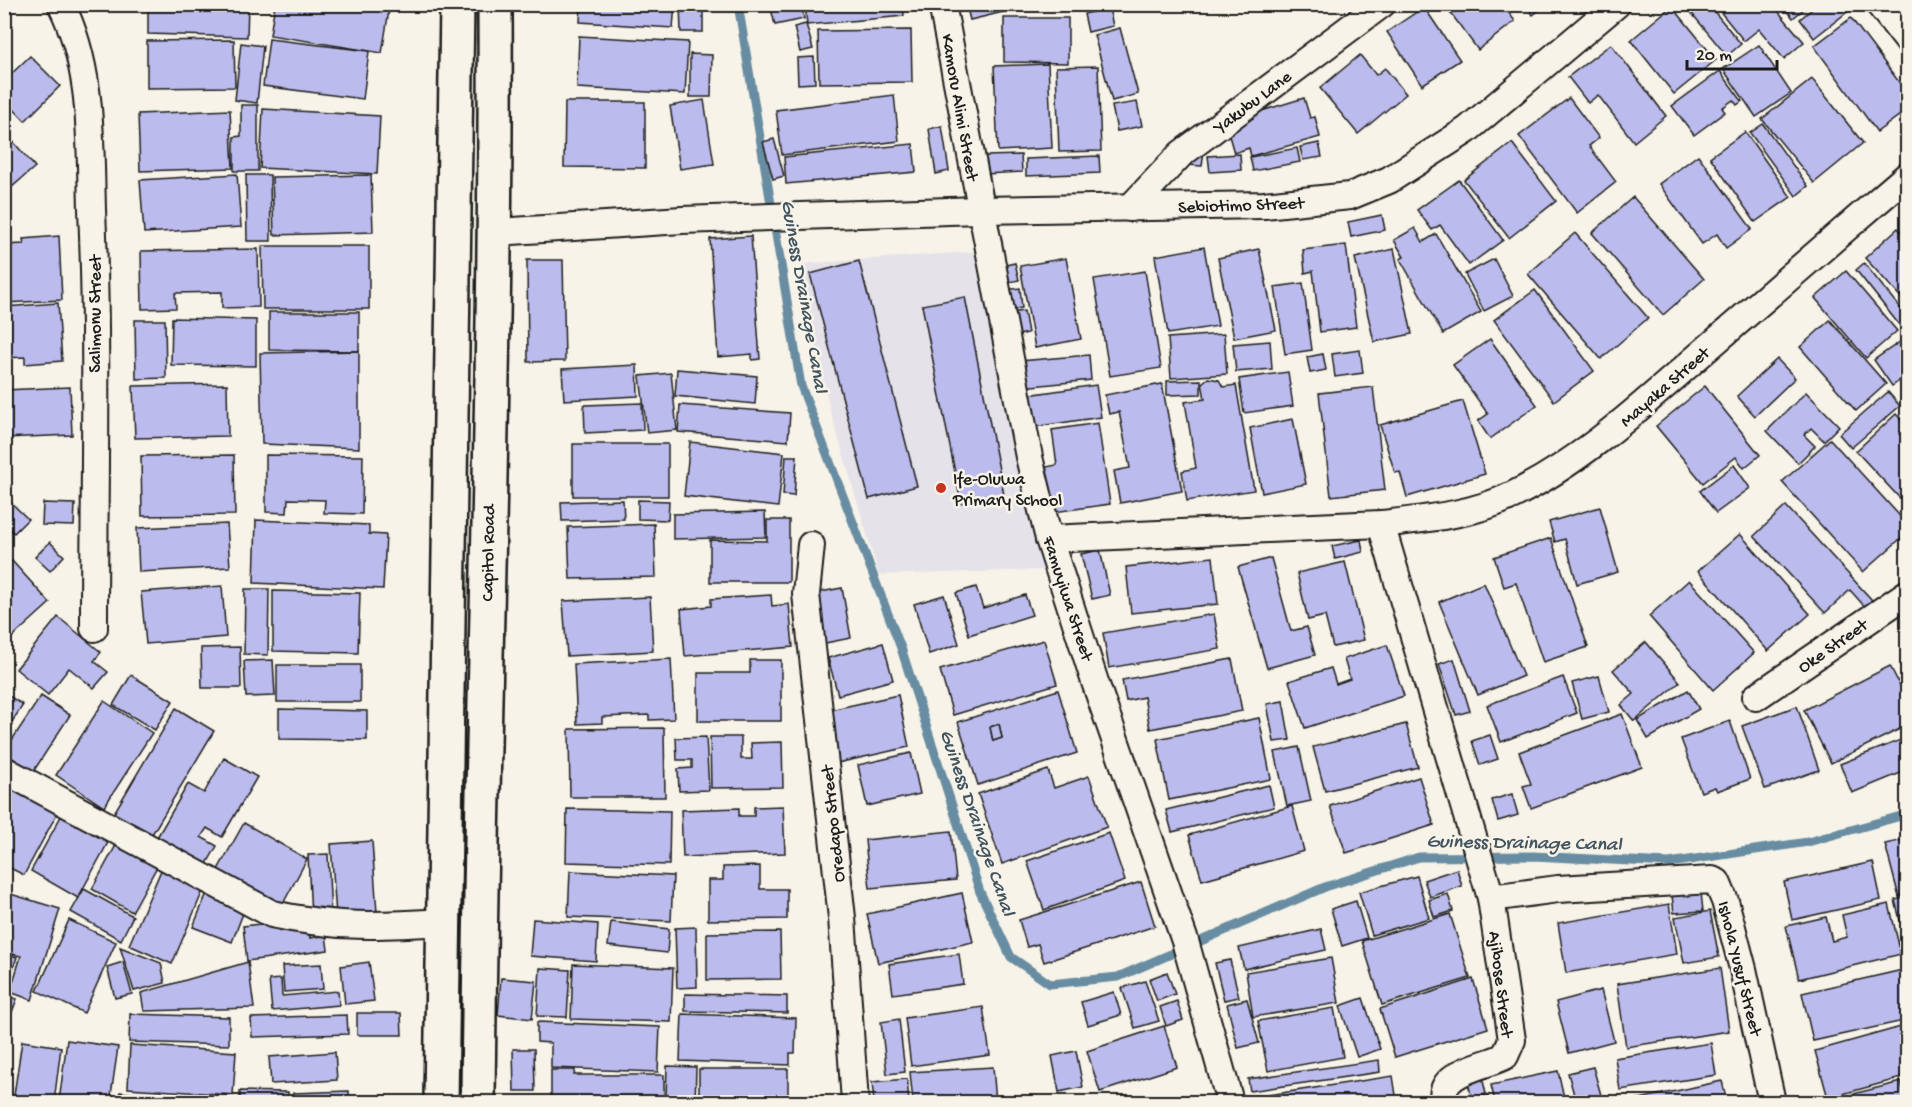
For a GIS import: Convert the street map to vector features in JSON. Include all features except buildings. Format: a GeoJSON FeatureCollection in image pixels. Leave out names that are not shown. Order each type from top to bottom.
{"type":"FeatureCollection","features":[{"type":"Feature","properties":{"kind":"main road"},"geometry":{"type":"LineString","coordinates":[[441,1102],[457,4]]}},
{"type":"Feature","properties":{"kind":"main road","name":"Capitol Road"},"geometry":{"type":"LineString","coordinates":[[478,1102],[483,730],[496,232],[495,4]]}},
{"type":"Feature","properties":{"kind":"street","name":"Salimonu Street"},"geometry":{"type":"LineString","coordinates":[[61,4],[71,25],[88,102],[95,263],[94,628]]}},
{"type":"Feature","properties":{"kind":"street","name":"Kamoru Alimi Street"},"geometry":{"type":"LineString","coordinates":[[942,4],[980,210]]}},
{"type":"Feature","properties":{"kind":"street","name":"Yakubu Lane"},"geometry":{"type":"LineString","coordinates":[[1130,208],[1181,154],[1382,4]]}},
{"type":"Feature","properties":{"kind":"street","name":"Sebiotimo Street"},"geometry":{"type":"LineString","coordinates":[[496,232],[758,217],[1130,208],[1314,201],[1350,196],[1389,180],[1467,130],[1617,4]]}},
{"type":"Feature","properties":{"kind":"street"},"geometry":{"type":"LineString","coordinates":[[1878,4],[1908,41]]}},
{"type":"Feature","properties":{"kind":"street","name":"Mayaka Street"},"geometry":{"type":"LineString","coordinates":[[1049,539],[1381,524],[1433,518],[1512,496],[1554,472],[1624,421],[1908,175]]}},
{"type":"Feature","properties":{"kind":"street","name":"Famuyiwa Street"},"geometry":{"type":"LineString","coordinates":[[980,210],[1029,457],[1049,539],[1095,682],[1199,983],[1230,1102]]}},
{"type":"Feature","properties":{"kind":"street"},"geometry":{"type":"LineString","coordinates":[[1381,524],[1489,890]]}},
{"type":"Feature","properties":{"kind":"street","name":"Oredapo Street"},"geometry":{"type":"LineString","coordinates":[[811,545],[806,594],[841,907],[855,1102]]}},
{"type":"Feature","properties":{"kind":"street","name":"Oke Street"},"geometry":{"type":"LineString","coordinates":[[1756,697],[1908,593]]}},
{"type":"Feature","properties":{"kind":"street"},"geometry":{"type":"LineString","coordinates":[[4,770],[272,914],[308,922],[358,927],[444,922]]}},
{"type":"Feature","properties":{"kind":"street","name":"Ishola Yusuf Street"},"geometry":{"type":"LineString","coordinates":[[1489,890],[1558,889],[1712,879],[1717,882],[1725,901],[1743,969],[1772,1102]]}},
{"type":"Feature","properties":{"kind":"street","name":"Ajibose Street"},"geometry":{"type":"LineString","coordinates":[[1444,1102],[1442,1095],[1446,1083],[1457,1075],[1505,1056],[1512,1040],[1489,890]]}},
{"type":"Feature","properties":{"kind":"shaded area","name":"Ife-Oluwa Primary School"},"geometry":{"type":"Polygon","coordinates":[[[984,251],[1044,570],[879,575],[829,406],[800,264],[984,251]]]}},
{"type":"Feature","properties":{"kind":"waterway","name":"Guiness Drainage Canal"},"geometry":{"type":"LineString","coordinates":[[738,4],[801,386],[901,648],[980,892],[1011,957],[1050,984],[1118,977],[1325,887],[1419,857],[1533,856],[1669,863],[1808,842],[1908,814]]}},
{"type":"Feature","properties":{"kind":"place","name":"Ife-Oluwa Primary School"},"geometry":{"type":"Point","coordinates":[941,488]}}]}
